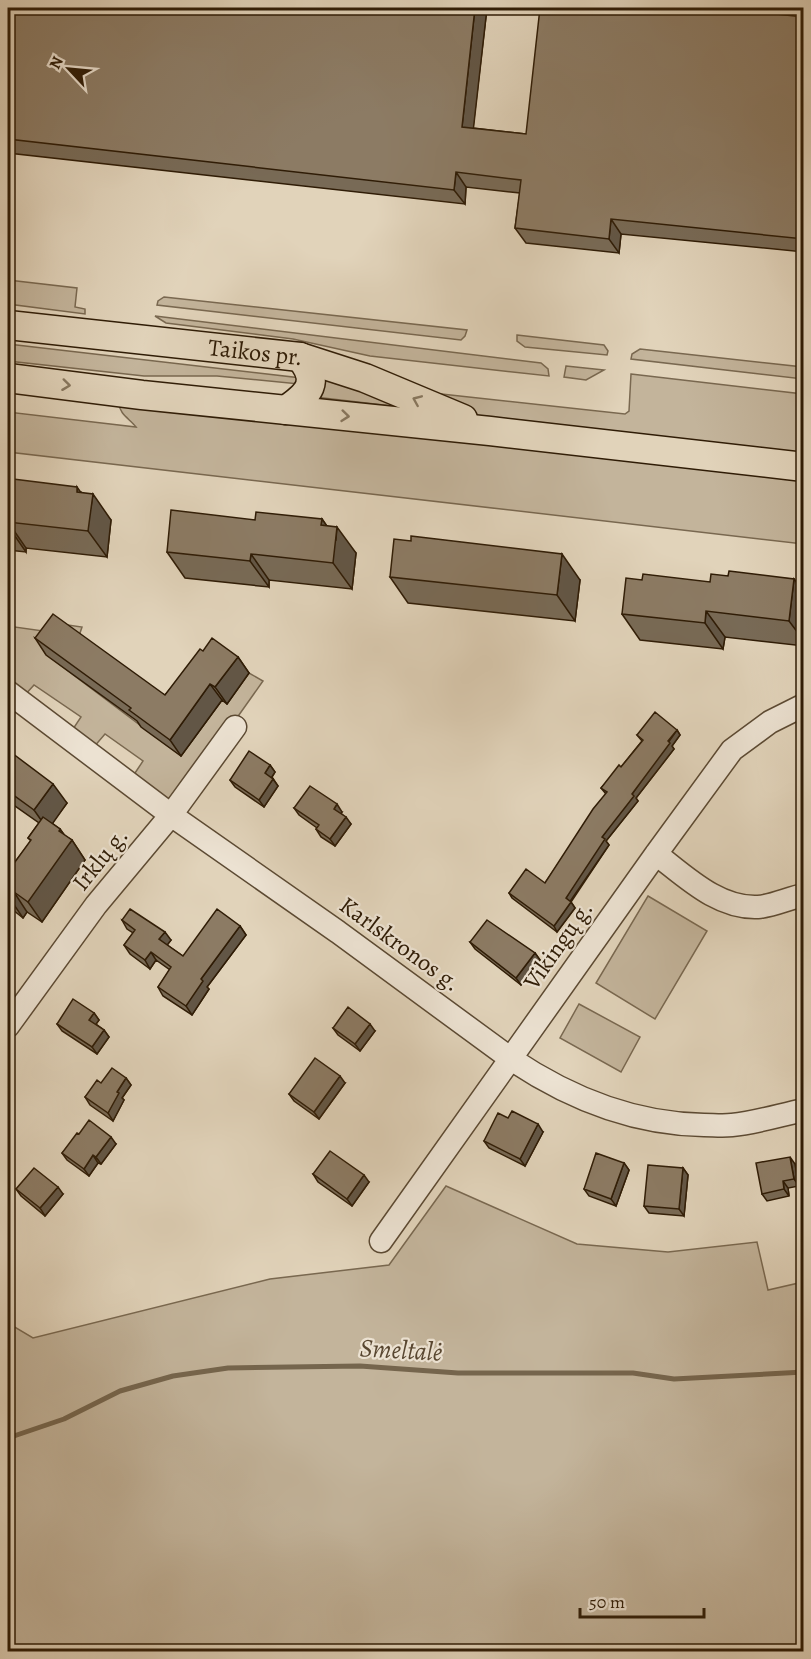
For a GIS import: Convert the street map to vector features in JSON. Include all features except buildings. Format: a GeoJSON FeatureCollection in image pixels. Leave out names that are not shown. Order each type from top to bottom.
{"type":"FeatureCollection","features":[{"type":"Feature","properties":{"kind":"main road","name":"Taikos pr."},"geometry":{"type":"LineString","coordinates":[[8,325],[300,357],[365,378],[490,431]]}},
{"type":"Feature","properties":{"kind":"main road"},"geometry":{"type":"LineString","coordinates":[[286,410],[305,397],[312,384],[311,375],[300,357]]}},
{"type":"Feature","properties":{"kind":"main road","name":"Taikos pr."},"geometry":{"type":"LineString","coordinates":[[8,378],[142,395],[490,431],[804,467]]}},
{"type":"Feature","properties":{"kind":"street","name":"Karlskronos g."},"geometry":{"type":"LineString","coordinates":[[8,692],[171,815],[338,932],[511,1059],[571,1094],[639,1118],[680,1125],[731,1125],[804,1110]]}},
{"type":"Feature","properties":{"kind":"street","name":"Vikingų g."},"geometry":{"type":"LineString","coordinates":[[381,1241],[732,750],[770,722],[804,705]]}},
{"type":"Feature","properties":{"kind":"street","name":"Irklų g."},"geometry":{"type":"LineString","coordinates":[[8,1026],[96,905],[171,815],[235,727]]}},
{"type":"Feature","properties":{"kind":"street"},"geometry":{"type":"LineString","coordinates":[[656,854],[708,892],[731,903],[758,907],[804,895]]}},
{"type":"Feature","properties":{"kind":"shaded area"},"geometry":{"type":"Polygon","coordinates":[[[8,280],[77,288],[75,307],[85,309],[85,314],[8,304],[8,280]]]}},
{"type":"Feature","properties":{"kind":"shaded area"},"geometry":{"type":"Polygon","coordinates":[[[164,297],[467,330],[461,340],[157,305],[158,301],[164,297]]]}},
{"type":"Feature","properties":{"kind":"shaded area"},"geometry":{"type":"Polygon","coordinates":[[[155,316],[541,363],[548,369],[549,376],[370,356],[293,339],[166,323],[155,316]]]}},
{"type":"Feature","properties":{"kind":"shaded area"},"geometry":{"type":"Polygon","coordinates":[[[517,335],[604,345],[608,351],[607,355],[525,347],[517,341],[517,335]]]}},
{"type":"Feature","properties":{"kind":"shaded area"},"geometry":{"type":"Polygon","coordinates":[[[8,344],[301,378],[299,384],[217,376],[144,376],[8,361],[8,344]]]}},
{"type":"Feature","properties":{"kind":"shaded area"},"geometry":{"type":"Polygon","coordinates":[[[640,349],[803,367],[803,379],[631,359],[632,354],[640,349]]]}},
{"type":"Feature","properties":{"kind":"shaded area"},"geometry":{"type":"Polygon","coordinates":[[[566,366],[604,370],[586,380],[564,377],[566,366]]]}},
{"type":"Feature","properties":{"kind":"shaded area"},"geometry":{"type":"Polygon","coordinates":[[[631,374],[803,394],[803,453],[466,414],[414,391],[625,414],[629,411],[631,374]]]}},
{"type":"Feature","properties":{"kind":"shaded area"},"geometry":{"type":"Polygon","coordinates":[[[320,379],[359,385],[409,408],[315,397],[320,379]]]}},
{"type":"Feature","properties":{"kind":"shaded area"},"geometry":{"type":"Polygon","coordinates":[[[119,403],[803,481],[803,544],[8,452],[8,412],[136,427],[123,413],[119,403]]]}},
{"type":"Feature","properties":{"kind":"shaded area"},"geometry":{"type":"Polygon","coordinates":[[[61,624],[82,627],[79,636],[47,655],[181,756],[222,700],[227,704],[249,673],[263,681],[178,801],[170,804],[136,780],[135,773],[143,761],[105,734],[93,748],[71,732],[81,717],[34,685],[24,696],[8,684],[8,676],[12,669],[8,666],[8,626],[50,632],[61,624]]]}},
{"type":"Feature","properties":{"kind":"shaded area"},"geometry":{"type":"Polygon","coordinates":[[[648,896],[707,931],[655,1019],[596,983],[648,896]]]}},
{"type":"Feature","properties":{"kind":"shaded area"},"geometry":{"type":"Polygon","coordinates":[[[579,1004],[640,1037],[621,1072],[560,1038],[579,1004]]]}},
{"type":"Feature","properties":{"kind":"shaded area"},"geometry":{"type":"Polygon","coordinates":[[[446,1186],[577,1244],[668,1252],[757,1242],[768,1290],[803,1282],[803,1651],[8,1651],[8,1323],[33,1338],[270,1279],[389,1265],[446,1186]]]}},
{"type":"Feature","properties":{"kind":"waterway","name":"Smeltalė"},"geometry":{"type":"LineString","coordinates":[[8,1438],[64,1419],[120,1391],[173,1376],[228,1368],[360,1366],[458,1373],[633,1373],[674,1379],[804,1372]]}}]}
